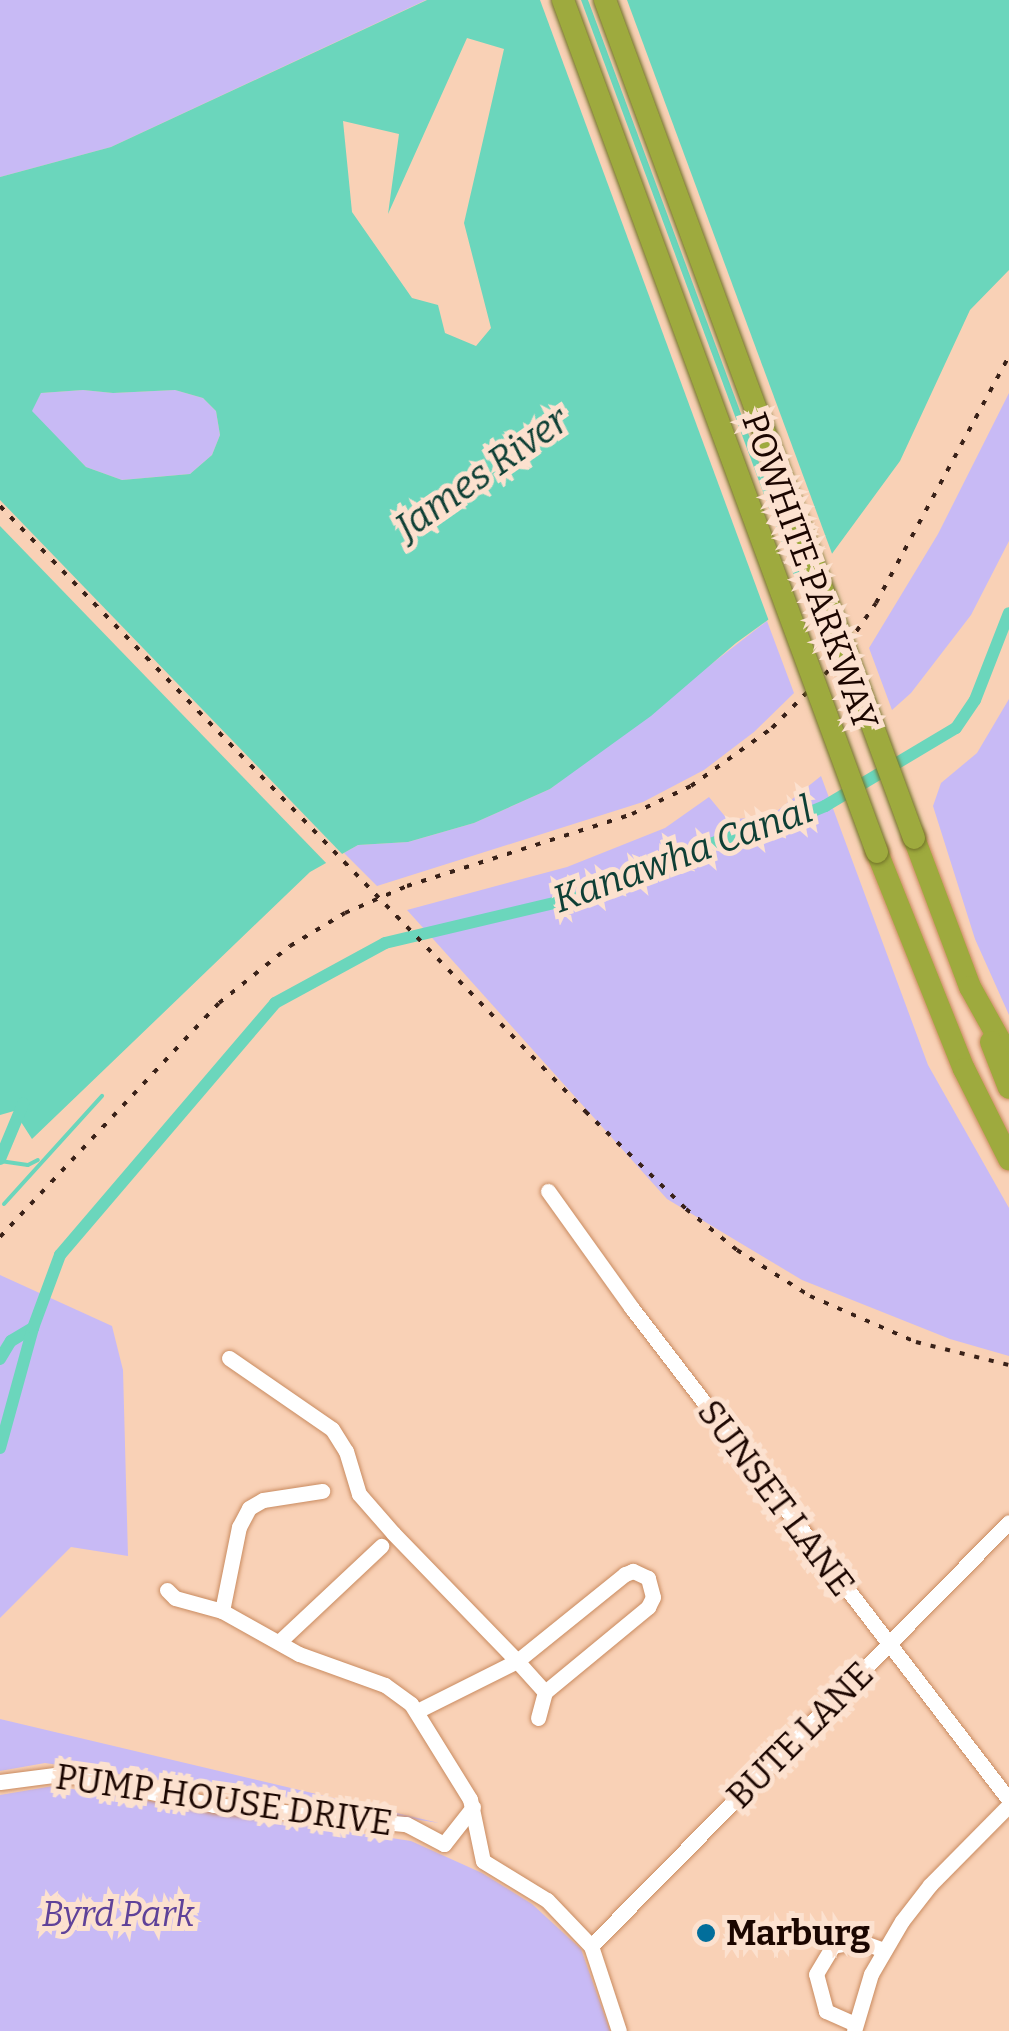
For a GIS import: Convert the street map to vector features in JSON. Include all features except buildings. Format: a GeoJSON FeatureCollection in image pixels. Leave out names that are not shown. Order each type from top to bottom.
{"type":"FeatureCollection","features":[{"type":"Feature","properties":{"kind":"highway","name":"POWHITE PARKWAY"},"geometry":{"type":"LineString","coordinates":[[562,0],[877,852],[964,1069],[1009,1159]]}},
{"type":"Feature","properties":{"kind":"highway","name":"POWHITE PARKWAY"},"geometry":{"type":"LineString","coordinates":[[605,0],[970,987],[1009,1056]]}},
{"type":"Feature","properties":{"kind":"highway"},"geometry":{"type":"LineString","coordinates":[[970,987],[1009,1088]]}},
{"type":"Feature","properties":{"kind":"street","name":"SUNSET LANE"},"geometry":{"type":"LineString","coordinates":[[548,1191],[630,1307],[1009,1803]]}},
{"type":"Feature","properties":{"kind":"street"},"geometry":{"type":"LineString","coordinates":[[229,1358],[332,1428],[346,1451],[359,1494],[545,1692]]}},
{"type":"Feature","properties":{"kind":"street"},"geometry":{"type":"LineString","coordinates":[[222,1611],[245,1513],[264,1500],[322,1491]]}},
{"type":"Feature","properties":{"kind":"street","name":"BUTE LANE"},"geometry":{"type":"LineString","coordinates":[[590,1946],[1009,1522]]}},
{"type":"Feature","properties":{"kind":"street"},"geometry":{"type":"LineString","coordinates":[[280,1641],[381,1546]]}},
{"type":"Feature","properties":{"kind":"street"},"geometry":{"type":"LineString","coordinates":[[416,1711],[517,1660],[625,1574],[632,1571],[648,1578],[653,1597],[648,1606],[545,1692],[538,1718]]}},
{"type":"Feature","properties":{"kind":"street"},"geometry":{"type":"LineString","coordinates":[[167,1590],[174,1598],[222,1611],[320,1662],[385,1685],[416,1711],[473,1807],[483,1861],[547,1900],[590,1946],[622,2029]]}},
{"type":"Feature","properties":{"kind":"street","name":"PUMP HOUSE DRIVE"},"geometry":{"type":"LineString","coordinates":[[0,1782],[62,1774],[214,1805],[406,1824],[444,1844],[473,1807]]}},
{"type":"Feature","properties":{"kind":"street"},"geometry":{"type":"LineString","coordinates":[[884,1950],[859,1941],[833,1946],[816,1974],[826,2010],[855,2028],[884,1950],[930,1885],[1009,1803]]}},
{"type":"Feature","properties":{"kind":"green space"},"geometry":{"type":"Polygon","coordinates":[[[0,0],[426,0],[111,147],[0,177],[0,0]]]}},
{"type":"Feature","properties":{"kind":"green space"},"geometry":{"type":"Polygon","coordinates":[[[175,390],[203,398],[216,411],[220,435],[212,455],[190,474],[122,480],[86,467],[31,411],[41,393],[175,390]]]}},
{"type":"Feature","properties":{"kind":"green space"},"geometry":{"type":"Polygon","coordinates":[[[1009,393],[1009,541],[971,615],[911,693],[892,710],[869,648],[938,534],[1009,393]]]}},
{"type":"Feature","properties":{"kind":"green space"},"geometry":{"type":"Polygon","coordinates":[[[767,621],[794,693],[754,732],[704,770],[643,802],[377,886],[344,853],[358,845],[408,842],[474,823],[550,789],[767,621]]]}},
{"type":"Feature","properties":{"kind":"green space"},"geometry":{"type":"Polygon","coordinates":[[[1009,699],[1009,1015],[975,939],[933,806],[941,783],[977,753],[1009,699]]]}},
{"type":"Feature","properties":{"kind":"green space"},"geometry":{"type":"Polygon","coordinates":[[[821,776],[928,1065],[1009,1208],[1009,1356],[950,1339],[802,1280],[667,1199],[407,910],[567,867],[665,828],[709,797],[728,820],[772,815],[821,776]]]}},
{"type":"Feature","properties":{"kind":"green space"},"geometry":{"type":"Polygon","coordinates":[[[0,1275],[112,1326],[123,1370],[128,1556],[71,1547],[0,1618],[0,1275]]]}},
{"type":"Feature","properties":{"kind":"green space"},"geometry":{"type":"Polygon","coordinates":[[[0,1719],[439,1823],[45,1763],[0,1771],[0,1719]]]}},
{"type":"Feature","properties":{"kind":"green space","name":"Byrd Park"},"geometry":{"type":"Polygon","coordinates":[[[53,1786],[411,1841],[482,1873],[532,1904],[581,1949],[610,2031],[0,2031],[0,1795],[53,1786]]]}},
{"type":"Feature","properties":{"kind":"water","name":"James River"},"geometry":{"type":"Polygon","coordinates":[[[427,0],[1009,0],[1009,270],[970,310],[900,461],[801,596],[736,643],[651,716],[550,789],[474,823],[408,842],[358,845],[310,872],[32,1139],[14,1111],[0,1115],[0,177],[111,147],[427,0]],[[467,38],[388,214],[399,134],[343,121],[352,212],[412,298],[438,305],[445,333],[476,346],[491,328],[464,223],[504,49],[467,38]],[[175,390],[41,393],[32,411],[86,467],[122,480],[190,474],[212,455],[220,435],[216,411],[203,398],[175,390]]]}},
{"type":"Feature","properties":{"kind":"pier"},"geometry":{"type":"Polygon","coordinates":[[[540,0],[581,0],[803,600],[770,624],[540,0]]]}},
{"type":"Feature","properties":{"kind":"pier"},"geometry":{"type":"Polygon","coordinates":[[[588,0],[627,0],[834,559],[808,595],[588,0]]]}},
{"type":"Feature","properties":{"kind":"pier"},"geometry":{"type":"Polygon","coordinates":[[[0,500],[346,858],[330,867],[0,526],[0,500]]]}},
{"type":"Feature","properties":{"kind":"waterway","name":"Kanawha Canal"},"geometry":{"type":"LineString","coordinates":[[0,1448],[33,1328],[60,1255],[275,1003],[385,943],[601,892],[671,858],[727,838],[769,829],[825,806],[956,728],[975,700],[1009,613]]}},
{"type":"Feature","properties":{"kind":"waterway"},"geometry":{"type":"LineString","coordinates":[[4,1204],[102,1096]]}},
{"type":"Feature","properties":{"kind":"waterway"},"geometry":{"type":"LineString","coordinates":[[0,1159],[23,1104]]}},
{"type":"Feature","properties":{"kind":"waterway"},"geometry":{"type":"LineString","coordinates":[[0,1161],[28,1165],[38,1160]]}},
{"type":"Feature","properties":{"kind":"waterway"},"geometry":{"type":"LineString","coordinates":[[0,1359],[11,1341],[33,1328]]}},
{"type":"Feature","properties":{"kind":"railway"},"geometry":{"type":"LineString","coordinates":[[0,1237],[219,1003],[290,946],[345,913],[407,886],[632,814],[691,786],[772,728],[831,668],[876,603],[1009,356]]}},
{"type":"Feature","properties":{"kind":"railway"},"geometry":{"type":"LineString","coordinates":[[0,506],[585,1111],[686,1209],[737,1250],[810,1296],[916,1342],[1009,1365]]}},
{"type":"Feature","properties":{"kind":"place","name":"Marburg"},"geometry":{"type":"Point","coordinates":[706,1933]}}]}
